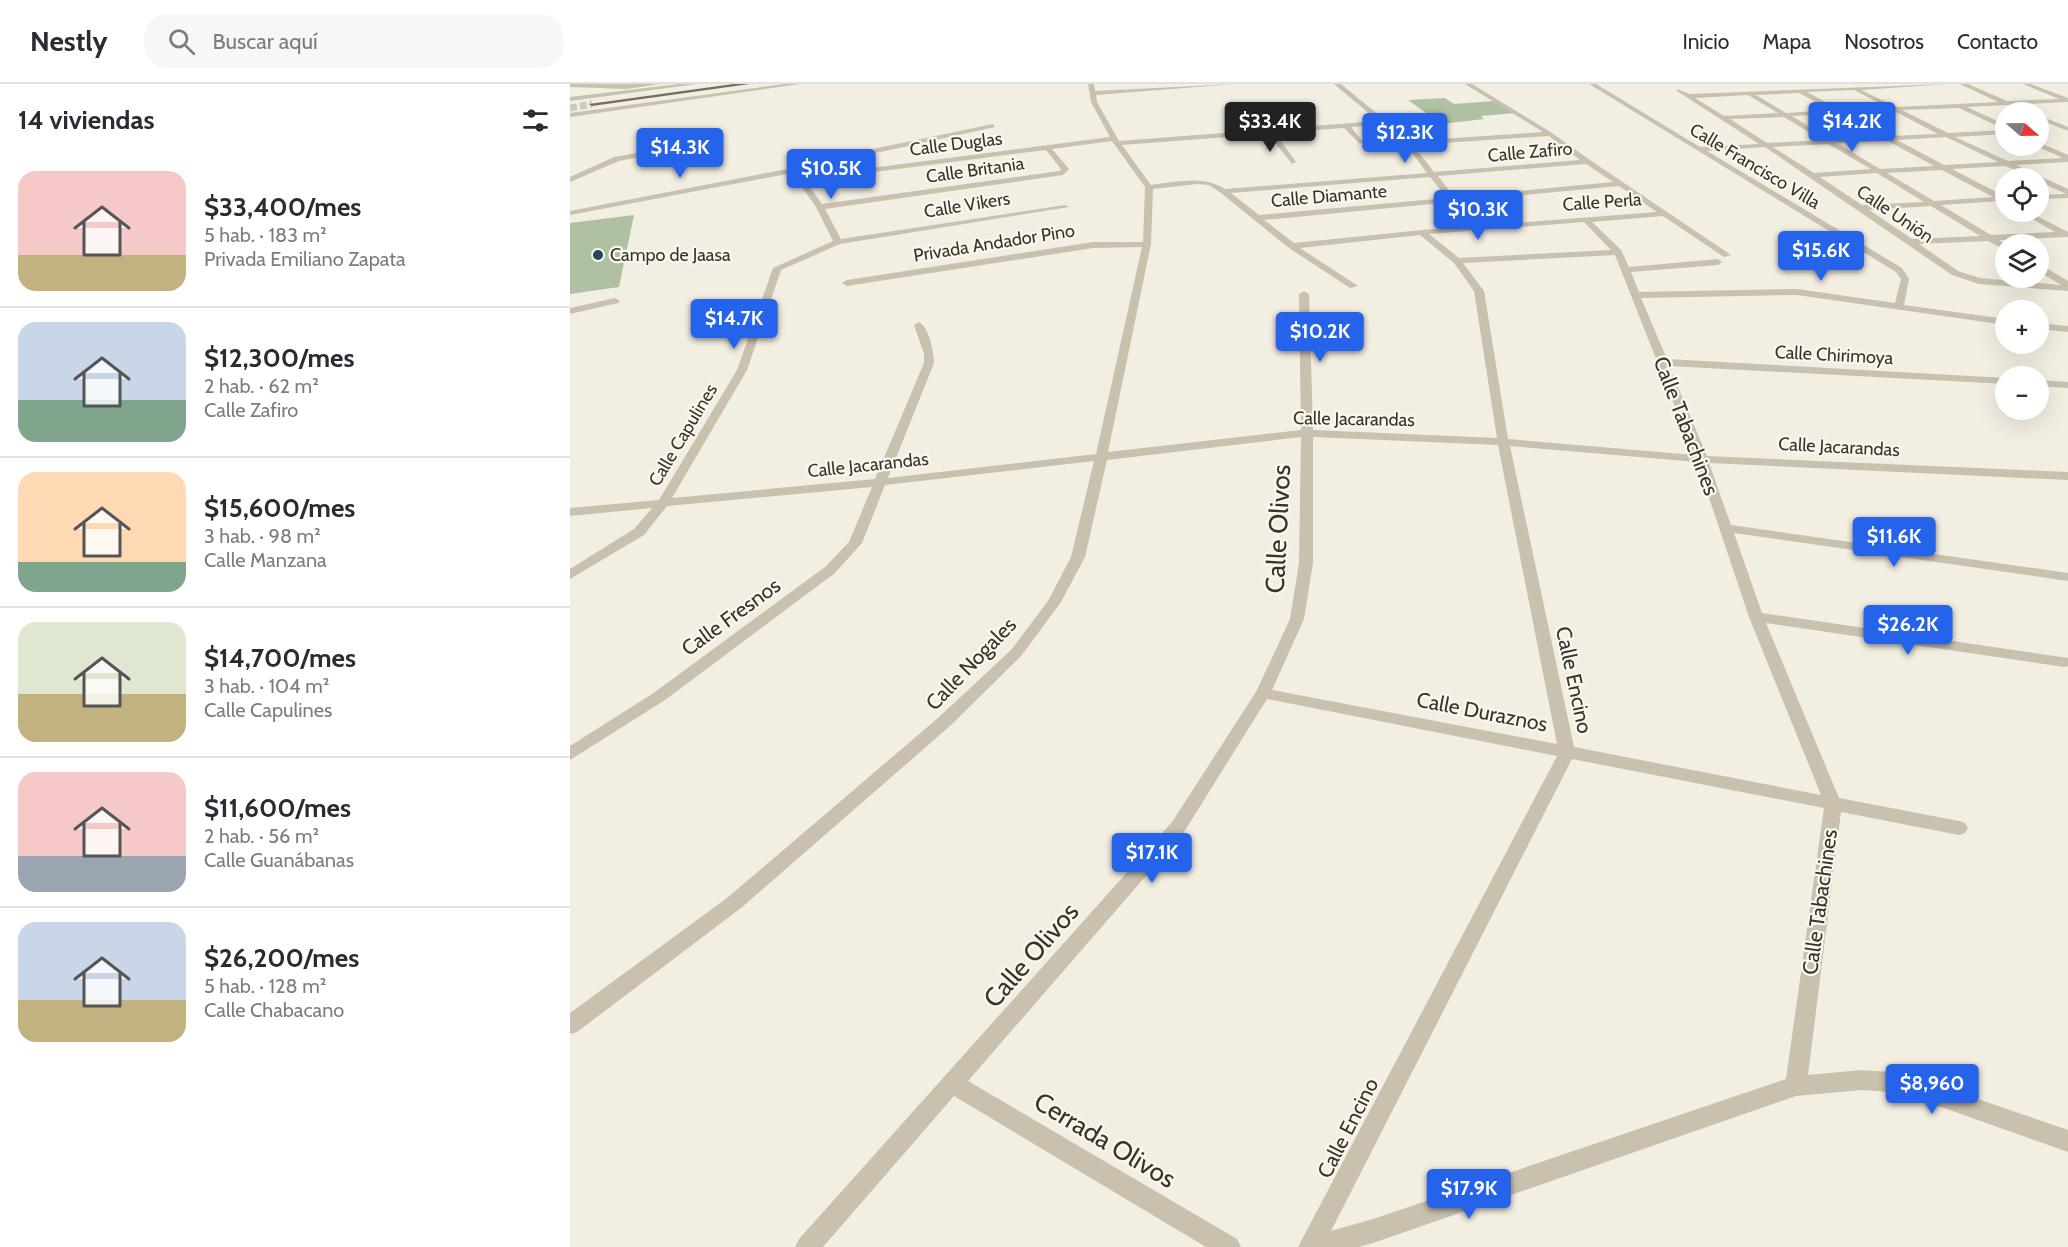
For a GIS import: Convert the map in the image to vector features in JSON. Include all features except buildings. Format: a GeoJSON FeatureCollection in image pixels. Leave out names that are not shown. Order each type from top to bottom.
{"type":"FeatureCollection","features":[{"type":"Feature","properties":{"kind":"main road"},"geometry":{"type":"LineString","coordinates":[[591,105],[726,84]]}},
{"type":"Feature","properties":{"kind":"main road"},"geometry":{"type":"LineString","coordinates":[[591,105],[747,84]]}},
{"type":"Feature","properties":{"kind":"street"},"geometry":{"type":"LineString","coordinates":[[570,93],[604,84]]}},
{"type":"Feature","properties":{"kind":"street"},"geometry":{"type":"LineString","coordinates":[[570,85],[657,84]]}},
{"type":"Feature","properties":{"kind":"street"},"geometry":{"type":"LineString","coordinates":[[570,99],[694,84]]}},
{"type":"Feature","properties":{"kind":"street"},"geometry":{"type":"LineString","coordinates":[[570,113],[591,105],[774,84]]}},
{"type":"Feature","properties":{"kind":"street"},"geometry":{"type":"LineString","coordinates":[[570,113],[797,84]]}},
{"type":"Feature","properties":{"kind":"street"},"geometry":{"type":"LineString","coordinates":[[1232,84],[1092,88],[1094,102],[1116,141],[1149,187],[1205,182],[1224,191],[1292,246],[1353,286]]}},
{"type":"Feature","properties":{"kind":"street"},"geometry":{"type":"LineString","coordinates":[[1338,84],[1408,142],[1453,201]]}},
{"type":"Feature","properties":{"kind":"street"},"geometry":{"type":"LineString","coordinates":[[1468,84],[1550,134],[1662,214],[1727,255]]}},
{"type":"Feature","properties":{"kind":"street","name":"Calle Francisco Villa"},"geometry":{"type":"LineString","coordinates":[[1592,84],[1899,270],[1905,279],[1899,308]]}},
{"type":"Feature","properties":{"kind":"street"},"geometry":{"type":"LineString","coordinates":[[1689,96],[1946,84]]}},
{"type":"Feature","properties":{"kind":"street"},"geometry":{"type":"LineString","coordinates":[[1963,84],[2005,102]]}},
{"type":"Feature","properties":{"kind":"street"},"geometry":{"type":"LineString","coordinates":[[2026,84],[2068,100]]}},
{"type":"Feature","properties":{"kind":"street"},"geometry":{"type":"LineString","coordinates":[[1908,86],[1919,91]]}},
{"type":"Feature","properties":{"kind":"street"},"geometry":{"type":"LineString","coordinates":[[1854,88],[2068,194]]}},
{"type":"Feature","properties":{"kind":"street","name":"Calle Unión"},"geometry":{"type":"LineString","coordinates":[[1679,90],[1813,175],[1965,278],[2068,287]]}},
{"type":"Feature","properties":{"kind":"street"},"geometry":{"type":"LineString","coordinates":[[1800,91],[1995,195]]}},
{"type":"Feature","properties":{"kind":"street"},"geometry":{"type":"LineString","coordinates":[[612,109],[576,104],[586,99],[613,93]]}},
{"type":"Feature","properties":{"kind":"street"},"geometry":{"type":"LineString","coordinates":[[1749,93],[1995,241]]}},
{"type":"Feature","properties":{"kind":"street"},"geometry":{"type":"LineString","coordinates":[[2027,102],[2068,100]]}},
{"type":"Feature","properties":{"kind":"street"},"geometry":{"type":"LineString","coordinates":[[1940,101],[1950,106]]}},
{"type":"Feature","properties":{"kind":"street"},"geometry":{"type":"LineString","coordinates":[[1721,118],[1995,104]]}},
{"type":"Feature","properties":{"kind":"street"},"geometry":{"type":"LineString","coordinates":[[1960,106],[1995,124]]}},
{"type":"Feature","properties":{"kind":"street"},"geometry":{"type":"LineString","coordinates":[[2049,122],[2067,129]]}},
{"type":"Feature","properties":{"kind":"street","name":"Calle Duglas"},"geometry":{"type":"LineString","coordinates":[[802,179],[1116,141],[1384,123]]}},
{"type":"Feature","properties":{"kind":"street"},"geometry":{"type":"LineString","coordinates":[[1345,125],[1360,142]]}},
{"type":"Feature","properties":{"kind":"street"},"geometry":{"type":"LineString","coordinates":[[570,213],[993,126]]}},
{"type":"Feature","properties":{"kind":"street"},"geometry":{"type":"LineString","coordinates":[[2049,129],[2067,129]]}},
{"type":"Feature","properties":{"kind":"street"},"geometry":{"type":"LineString","coordinates":[[1269,130],[1292,162]]}},
{"type":"Feature","properties":{"kind":"street"},"geometry":{"type":"LineString","coordinates":[[1696,149],[1995,131]]}},
{"type":"Feature","properties":{"kind":"street"},"geometry":{"type":"LineString","coordinates":[[1408,142],[1550,134]]}},
{"type":"Feature","properties":{"kind":"street"},"geometry":{"type":"LineString","coordinates":[[570,180],[617,159],[711,142]]}},
{"type":"Feature","properties":{"kind":"street","name":"Calle Britania"},"geometry":{"type":"LineString","coordinates":[[820,207],[1063,172],[1065,169],[1048,148]]}},
{"type":"Feature","properties":{"kind":"street"},"geometry":{"type":"LineString","coordinates":[[2049,150],[2068,159]]}},
{"type":"Feature","properties":{"kind":"street"},"geometry":{"type":"LineString","coordinates":[[1813,175],[2068,159]]}},
{"type":"Feature","properties":{"kind":"street","name":"Calle Zafiro"},"geometry":{"type":"LineString","coordinates":[[1224,191],[1587,162]]}},
{"type":"Feature","properties":{"kind":"street"},"geometry":{"type":"LineString","coordinates":[[795,168],[820,207],[838,242]]}},
{"type":"Feature","properties":{"kind":"street","name":"Calle Diamante"},"geometry":{"type":"LineString","coordinates":[[1255,218],[1621,184]]}},
{"type":"Feature","properties":{"kind":"street","name":"Calle Nogales"},"geometry":{"type":"LineString","coordinates":[[570,1026],[734,903],[944,723],[1016,653],[1054,602],[1078,556],[1125,355],[1147,244],[1149,187]]}},
{"type":"Feature","properties":{"kind":"street"},"geometry":{"type":"LineString","coordinates":[[2049,196],[2068,194]]}},
{"type":"Feature","properties":{"kind":"street"},"geometry":{"type":"LineString","coordinates":[[1858,207],[1995,200]]}},
{"type":"Feature","properties":{"kind":"street","name":"Calle Vikers"},"geometry":{"type":"LineString","coordinates":[[838,242],[1065,207]]}},
{"type":"Feature","properties":{"kind":"street","name":"Calle Perla"},"geometry":{"type":"LineString","coordinates":[[1292,246],[1422,232],[1662,214]]}},
{"type":"Feature","properties":{"kind":"street"},"geometry":{"type":"LineString","coordinates":[[1585,219],[1618,252]]}},
{"type":"Feature","properties":{"kind":"street"},"geometry":{"type":"LineString","coordinates":[[2043,222],[2067,235]]}},
{"type":"Feature","properties":{"kind":"street","name":"Calle Encino"},"geometry":{"type":"LineString","coordinates":[[1310,1247],[1568,752],[1503,442],[1479,291],[1457,261],[1422,232]]}},
{"type":"Feature","properties":{"kind":"street"},"geometry":{"type":"LineString","coordinates":[[1910,242],[2067,235]]}},
{"type":"Feature","properties":{"kind":"street","name":"Calle Capulines"},"geometry":{"type":"LineString","coordinates":[[570,575],[639,532],[663,503],[742,370],[775,272],[784,265],[838,242]]}},
{"type":"Feature","properties":{"kind":"street","name":"Privada Andador Pino"},"geometry":{"type":"LineString","coordinates":[[847,283],[1093,245],[1147,244]]}},
{"type":"Feature","properties":{"kind":"street"},"geometry":{"type":"LineString","coordinates":[[1457,261],[1618,252]]}},
{"type":"Feature","properties":{"kind":"street","name":"Calle Tabachines"},"geometry":{"type":"LineString","coordinates":[[1618,252],[1702,459],[1756,617],[1833,804],[1796,1086]]}},
{"type":"Feature","properties":{"kind":"street"},"geometry":{"type":"LineString","coordinates":[[1626,270],[1718,262]]}},
{"type":"Feature","properties":{"kind":"street"},"geometry":{"type":"LineString","coordinates":[[2049,274],[2068,287]]}},
{"type":"Feature","properties":{"kind":"street"},"geometry":{"type":"LineString","coordinates":[[1634,295],[1797,292],[1995,321]]}},
{"type":"Feature","properties":{"kind":"street","name":"Calle Olivos"},"geometry":{"type":"LineString","coordinates":[[807,1247],[1178,826],[1263,693],[1297,620],[1306,563],[1307,433],[1304,294]]}},
{"type":"Feature","properties":{"kind":"street"},"geometry":{"type":"LineString","coordinates":[[570,311],[615,301]]}},
{"type":"Feature","properties":{"kind":"street","name":"Calle Fresnos"},"geometry":{"type":"LineString","coordinates":[[570,754],[660,696],[830,570],[855,543],[930,363],[919,325]]}},
{"type":"Feature","properties":{"kind":"street"},"geometry":{"type":"LineString","coordinates":[[2063,329],[2068,338]]}},
{"type":"Feature","properties":{"kind":"street","name":"Calle Chirimoya"},"geometry":{"type":"LineString","coordinates":[[1661,362],[1995,380]]}},
{"type":"Feature","properties":{"kind":"street"},"geometry":{"type":"LineString","coordinates":[[2049,384],[2068,385]]}},
{"type":"Feature","properties":{"kind":"street","name":"Calle Jacarandas"},"geometry":{"type":"LineString","coordinates":[[570,512],[882,482],[1307,433],[1503,442],[1702,459],[2068,476]]}},
{"type":"Feature","properties":{"kind":"street"},"geometry":{"type":"LineString","coordinates":[[1725,528],[2068,577]]}},
{"type":"Feature","properties":{"kind":"street"},"geometry":{"type":"LineString","coordinates":[[1756,617],[2064,662]]}},
{"type":"Feature","properties":{"kind":"street","name":"Calle Duraznos"},"geometry":{"type":"LineString","coordinates":[[1263,693],[1959,828]]}},
{"type":"Feature","properties":{"kind":"street"},"geometry":{"type":"LineString","coordinates":[[1317,1247],[1373,1231],[1796,1086],[1862,1080],[1902,1083],[2068,1141]]}},
{"type":"Feature","properties":{"kind":"street","name":"Cerrada Olivos"},"geometry":{"type":"LineString","coordinates":[[952,1083],[1230,1247]]}},
{"type":"Feature","properties":{"kind":"green space"},"geometry":{"type":"Polygon","coordinates":[[[1445,98],[1454,104],[1495,101],[1515,113],[1481,116],[1484,119],[1441,124],[1408,100],[1445,98]]]}},
{"type":"Feature","properties":{"kind":"green space"},"geometry":{"type":"Polygon","coordinates":[[[1500,197],[1523,225],[1436,231],[1500,197]]]}},
{"type":"Feature","properties":{"kind":"green space","name":"Campo de Jaasa"},"geometry":{"type":"Polygon","coordinates":[[[634,215],[619,287],[570,294],[570,223],[634,215]]]}},
{"type":"Feature","properties":{"kind":"tunnel"},"geometry":{"type":"LineString","coordinates":[[570,108],[592,104]]}},
{"type":"Feature","properties":{"kind":"place","name":"Campo de Jaasa"},"geometry":{"type":"Point","coordinates":[598,255]}}]}
